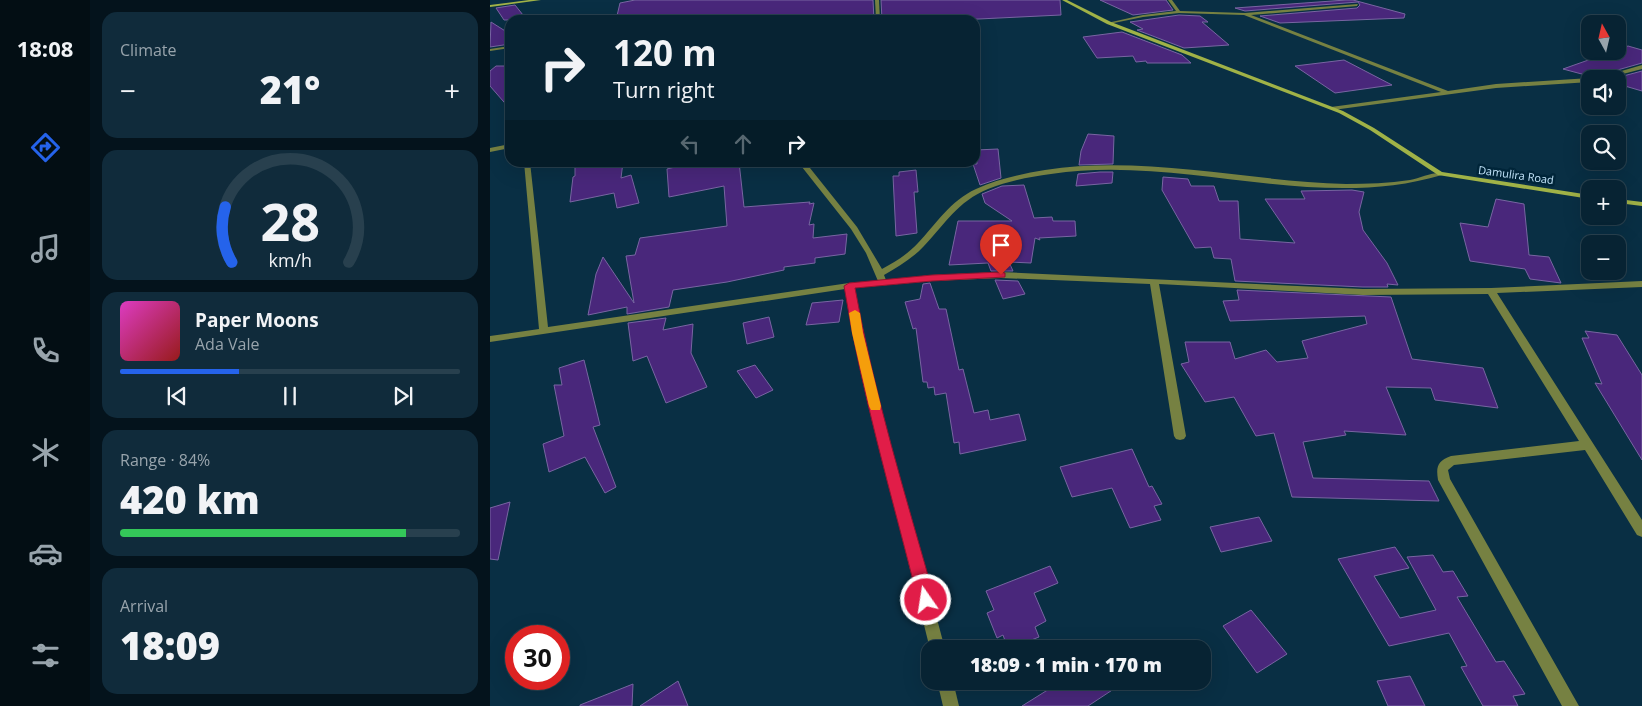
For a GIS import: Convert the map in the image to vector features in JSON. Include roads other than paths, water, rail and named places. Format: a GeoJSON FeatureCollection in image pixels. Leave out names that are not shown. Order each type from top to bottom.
{"type":"FeatureCollection","features":[{"type":"Feature","properties":{"kind":"street"},"geometry":{"type":"LineString","coordinates":[[490,6],[539,0]]}},
{"type":"Feature","properties":{"kind":"street"},"geometry":{"type":"LineString","coordinates":[[877,0],[878,15]]}},
{"type":"Feature","properties":{"kind":"street"},"geometry":{"type":"LineString","coordinates":[[1064,0],[1109,23],[1264,84],[1333,108],[1372,129],[1440,174]]}},
{"type":"Feature","properties":{"kind":"street"},"geometry":{"type":"LineString","coordinates":[[1170,0],[1179,12]]}},
{"type":"Feature","properties":{"kind":"street"},"geometry":{"type":"LineString","coordinates":[[1109,23],[1142,16],[1179,12],[1245,14],[1357,5]]}},
{"type":"Feature","properties":{"kind":"street"},"geometry":{"type":"LineString","coordinates":[[1245,14],[1450,93]]}},
{"type":"Feature","properties":{"kind":"street"},"geometry":{"type":"LineString","coordinates":[[490,50],[505,48]]}},
{"type":"Feature","properties":{"kind":"street"},"geometry":{"type":"LineString","coordinates":[[1626,72],[1642,68]]}},
{"type":"Feature","properties":{"kind":"street"},"geometry":{"type":"LineString","coordinates":[[1333,108],[1496,86],[1581,81]]}},
{"type":"Feature","properties":{"kind":"street"},"geometry":{"type":"LineString","coordinates":[[490,150],[505,147]]}},
{"type":"Feature","properties":{"kind":"street"},"geometry":{"type":"LineString","coordinates":[[528,167],[544,331]]}},
{"type":"Feature","properties":{"kind":"street"},"geometry":{"type":"LineString","coordinates":[[805,167],[850,221],[882,278]]}},
{"type":"Feature","properties":{"kind":"street"},"geometry":{"type":"LineString","coordinates":[[882,278],[920,246],[957,204],[970,195],[1019,177],[1045,172],[1078,168],[1150,168],[1269,182],[1334,186],[1399,185],[1440,174]]}},
{"type":"Feature","properties":{"kind":"street","name":"Damulira Road"},"geometry":{"type":"LineString","coordinates":[[1440,174],[1581,196]]}},
{"type":"Feature","properties":{"kind":"street"},"geometry":{"type":"LineString","coordinates":[[1626,202],[1642,204]]}},
{"type":"Feature","properties":{"kind":"street"},"geometry":{"type":"LineString","coordinates":[[490,339],[849,286],[882,278],[1001,275],[1363,292],[1491,291],[1642,284]]}},
{"type":"Feature","properties":{"kind":"street"},"geometry":{"type":"LineString","coordinates":[[1154,282],[1180,436]]}},
{"type":"Feature","properties":{"kind":"street"},"geometry":{"type":"LineString","coordinates":[[849,286],[857,333],[877,415],[919,568],[936,640]]}},
{"type":"Feature","properties":{"kind":"street"},"geometry":{"type":"LineString","coordinates":[[1491,291],[1586,445],[1642,530]]}},
{"type":"Feature","properties":{"kind":"street"},"geometry":{"type":"LineString","coordinates":[[1571,706],[1444,480],[1442,468],[1451,461],[1586,445]]}},
{"type":"Feature","properties":{"kind":"street"},"geometry":{"type":"LineString","coordinates":[[947,690],[951,706]]}}]}
